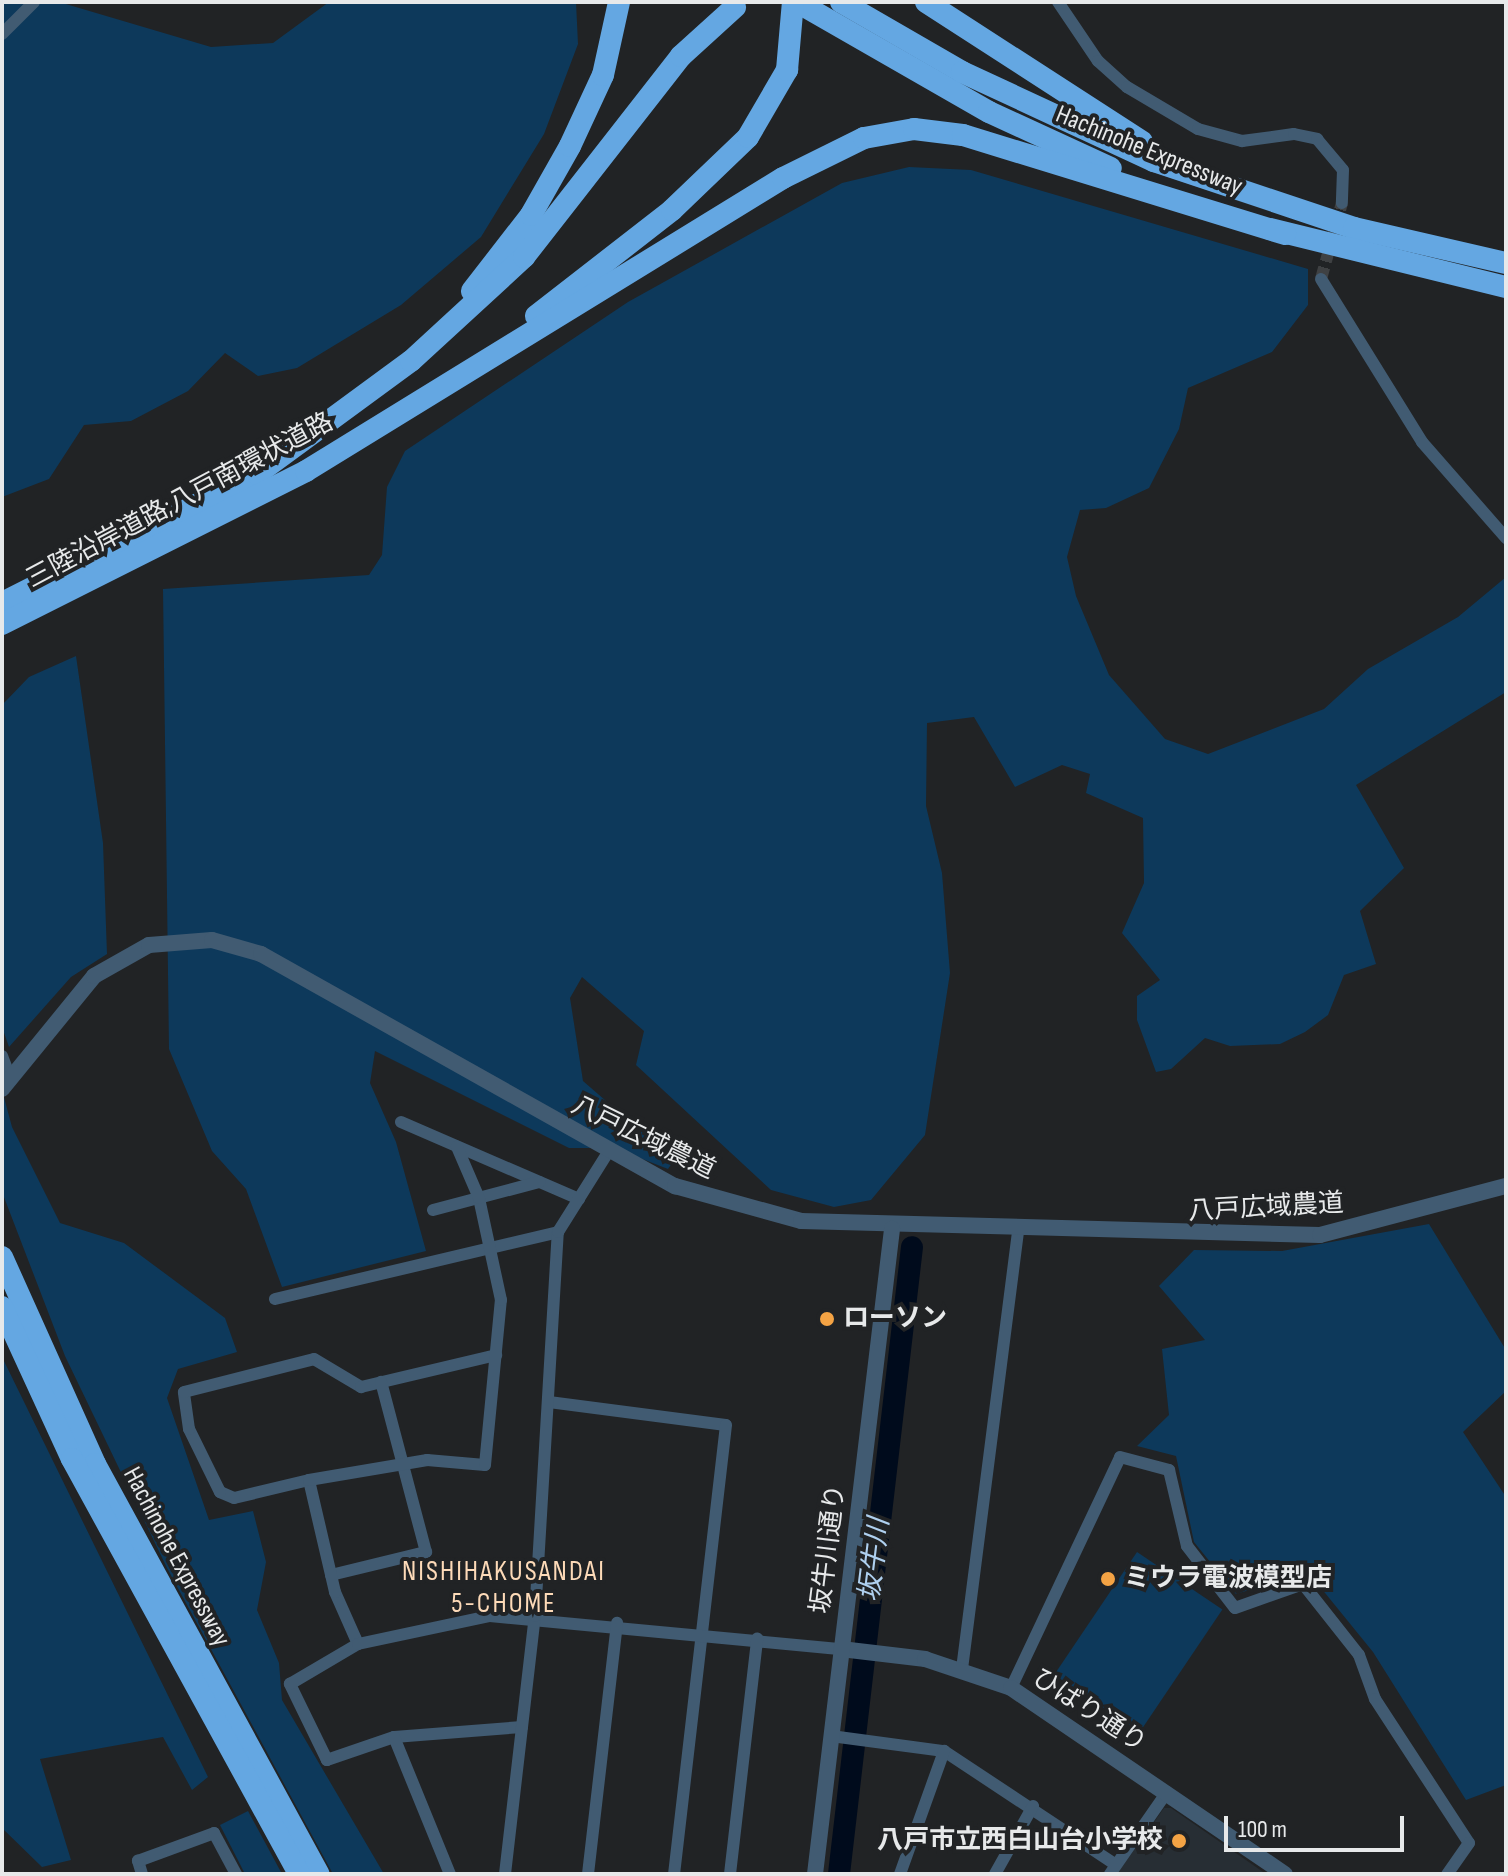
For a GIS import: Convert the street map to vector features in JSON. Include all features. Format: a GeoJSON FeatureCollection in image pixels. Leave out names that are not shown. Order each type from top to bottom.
{"type":"FeatureCollection","features":[{"type":"Feature","properties":{"kind":"highway"},"geometry":{"type":"LineString","coordinates":[[376,389],[447,321],[531,215],[603,75],[619,2]]}},
{"type":"Feature","properties":{"kind":"highway"},"geometry":{"type":"LineString","coordinates":[[381,425],[637,238],[727,160],[765,114],[792,52],[795,2]]}},
{"type":"Feature","properties":{"kind":"highway","name":"Hachinohe Expressway"},"geometry":{"type":"LineString","coordinates":[[795,2],[1052,143],[1285,234],[1506,287]]}},
{"type":"Feature","properties":{"kind":"highway","name":"Hachinohe Expressway"},"geometry":{"type":"LineString","coordinates":[[841,2],[1089,134],[1286,207],[1506,263]]}},
{"type":"Feature","properties":{"kind":"highway"},"geometry":{"type":"LineString","coordinates":[[926,2],[1106,123],[1286,207]]}},
{"type":"Feature","properties":{"kind":"highway"},"geometry":{"type":"LineString","coordinates":[[376,389],[524,257],[681,56],[735,7]]}},
{"type":"Feature","properties":{"kind":"highway"},"geometry":{"type":"LineString","coordinates":[[381,425],[804,166],[889,132],[963,135],[1285,234]]}},
{"type":"Feature","properties":{"kind":"highway","name":"三陸沿岸道路;八戸南環状道路"},"geometry":{"type":"LineString","coordinates":[[2,603],[257,474],[376,389]]}},
{"type":"Feature","properties":{"kind":"highway","name":"三陸沿岸道路;八戸南環状道路"},"geometry":{"type":"LineString","coordinates":[[2,624],[263,495],[381,425]]}},
{"type":"Feature","properties":{"kind":"highway","name":"Hachinohe Expressway"},"geometry":{"type":"LineString","coordinates":[[2,1257],[95,1464],[319,1874]]}},
{"type":"Feature","properties":{"kind":"highway","name":"Hachinohe Expressway"},"geometry":{"type":"LineString","coordinates":[[2,1307],[79,1472],[299,1874]]}},
{"type":"Feature","properties":{"kind":"street"},"geometry":{"type":"LineString","coordinates":[[2,34],[34,2]]}},
{"type":"Feature","properties":{"kind":"street"},"geometry":{"type":"LineString","coordinates":[[1058,2],[1098,61],[1127,87],[1198,129],[1242,141],[1294,134],[1317,139],[1343,170],[1342,203]]}},
{"type":"Feature","properties":{"kind":"street"},"geometry":{"type":"LineString","coordinates":[[1321,279],[1422,442],[1506,538]]}},
{"type":"Feature","properties":{"kind":"street","name":"八戸広域農道"},"geometry":{"type":"LineString","coordinates":[[6,1083],[94,976],[149,945],[212,940],[261,954],[607,1154],[738,1208],[892,1229],[1320,1235],[1506,1186]]}},
{"type":"Feature","properties":{"kind":"street"},"geometry":{"type":"LineString","coordinates":[[2,1056],[6,1083]]}},
{"type":"Feature","properties":{"kind":"street"},"geometry":{"type":"LineString","coordinates":[[401,1122],[579,1199]]}},
{"type":"Feature","properties":{"kind":"street"},"geometry":{"type":"LineString","coordinates":[[457,1147],[479,1198],[501,1300],[496,1355],[485,1465],[401,1465],[225,1496],[189,1429],[184,1392],[314,1359],[350,1383],[381,1382],[496,1355]]}},
{"type":"Feature","properties":{"kind":"street"},"geometry":{"type":"LineString","coordinates":[[505,1874],[535,1616],[558,1232],[607,1154]]}},
{"type":"Feature","properties":{"kind":"street"},"geometry":{"type":"LineString","coordinates":[[433,1210],[539,1182]]}},
{"type":"Feature","properties":{"kind":"street","name":"坂牛川通り"},"geometry":{"type":"LineString","coordinates":[[815,1874],[836,1736],[892,1229]]}},
{"type":"Feature","properties":{"kind":"street"},"geometry":{"type":"LineString","coordinates":[[275,1299],[558,1232]]}},
{"type":"Feature","properties":{"kind":"street"},"geometry":{"type":"LineString","coordinates":[[962,1669],[1018,1233]]}},
{"type":"Feature","properties":{"kind":"street"},"geometry":{"type":"LineString","coordinates":[[331,1575],[426,1552],[381,1382]]}},
{"type":"Feature","properties":{"kind":"street"},"geometry":{"type":"LineString","coordinates":[[549,1402],[726,1425],[674,1874]]}},
{"type":"Feature","properties":{"kind":"street"},"geometry":{"type":"LineString","coordinates":[[1011,1688],[1120,1457],[1169,1470],[1187,1546],[1235,1608],[1303,1584],[1359,1655],[1375,1699],[1469,1843],[1447,1874]]}},
{"type":"Feature","properties":{"kind":"street"},"geometry":{"type":"LineString","coordinates":[[309,1480],[331,1575],[358,1644]]}},
{"type":"Feature","properties":{"kind":"street"},"geometry":{"type":"LineString","coordinates":[[522,1727],[394,1737],[327,1760],[290,1684],[358,1644],[461,1619],[535,1616],[846,1649]]}},
{"type":"Feature","properties":{"kind":"street"},"geometry":{"type":"LineString","coordinates":[[588,1874],[617,1623]]}},
{"type":"Feature","properties":{"kind":"street"},"geometry":{"type":"LineString","coordinates":[[730,1874],[757,1639]]}},
{"type":"Feature","properties":{"kind":"street","name":"ひばり通り"},"geometry":{"type":"LineString","coordinates":[[846,1649],[962,1669],[1011,1688],[1285,1874]]}},
{"type":"Feature","properties":{"kind":"street"},"geometry":{"type":"LineString","coordinates":[[836,1736],[944,1751],[1033,1806],[1113,1870],[1167,1792]]}},
{"type":"Feature","properties":{"kind":"street"},"geometry":{"type":"LineString","coordinates":[[394,1737],[450,1874]]}},
{"type":"Feature","properties":{"kind":"street"},"geometry":{"type":"LineString","coordinates":[[900,1874],[944,1751]]}},
{"type":"Feature","properties":{"kind":"street"},"geometry":{"type":"LineString","coordinates":[[995,1874],[1033,1806]]}},
{"type":"Feature","properties":{"kind":"street"},"geometry":{"type":"LineString","coordinates":[[142,1874],[138,1861],[214,1833],[236,1874]]}},
{"type":"Feature","properties":{"kind":"shaded area"},"geometry":{"type":"Polygon","coordinates":[[[2,2],[59,2],[211,47],[273,43],[329,2],[576,2],[578,44],[544,134],[481,237],[401,305],[297,368],[258,376],[225,353],[188,391],[131,421],[84,425],[49,479],[2,497],[2,2]]]}},
{"type":"Feature","properties":{"kind":"shaded area"},"geometry":{"type":"Polygon","coordinates":[[[909,167],[971,170],[1308,269],[1308,305],[1272,352],[1188,388],[1179,429],[1149,488],[1106,508],[1080,510],[1067,557],[1076,596],[1109,675],[1165,739],[1208,754],[1324,709],[1368,669],[1458,617],[1506,577],[1506,692],[1356,785],[1404,868],[1360,911],[1376,964],[1344,975],[1328,1015],[1305,1032],[1280,1044],[1230,1046],[1205,1038],[1171,1069],[1156,1072],[1137,1020],[1137,996],[1160,980],[1122,933],[1144,883],[1143,818],[1086,793],[1090,774],[1062,765],[1015,787],[974,717],[927,723],[926,806],[942,873],[950,973],[925,1135],[871,1200],[834,1207],[771,1190],[636,1065],[644,1031],[582,977],[570,998],[583,1081],[674,1160],[668,1169],[614,1148],[569,1148],[375,1051],[370,1083],[396,1142],[426,1251],[282,1287],[246,1189],[212,1151],[169,1049],[163,589],[369,575],[382,555],[387,487],[405,451],[628,302],[842,183],[909,167]]]}},
{"type":"Feature","properties":{"kind":"shaded area"},"geometry":{"type":"Polygon","coordinates":[[[76,656],[103,843],[107,954],[71,977],[9,1047],[2,1027],[2,705],[29,677],[76,656]]]}},
{"type":"Feature","properties":{"kind":"shaded area"},"geometry":{"type":"Polygon","coordinates":[[[2,1090],[12,1127],[60,1223],[124,1243],[225,1318],[237,1352],[178,1369],[167,1398],[209,1520],[253,1511],[266,1562],[257,1610],[279,1663],[282,1700],[384,1874],[333,1874],[167,1568],[65,1356],[2,1192],[2,1090]]]}},
{"type":"Feature","properties":{"kind":"shaded area"},"geometry":{"type":"Polygon","coordinates":[[[1429,1224],[1506,1350],[1506,1391],[1463,1432],[1506,1497],[1506,1785],[1466,1800],[1373,1652],[1308,1572],[1236,1594],[1194,1542],[1176,1456],[1137,1446],[1169,1415],[1162,1349],[1205,1340],[1159,1286],[1194,1250],[1282,1251],[1429,1224]]]}},
{"type":"Feature","properties":{"kind":"shaded area"},"geometry":{"type":"Polygon","coordinates":[[[2,1357],[208,1777],[192,1790],[163,1737],[40,1759],[71,1860],[42,1867],[2,1828],[2,1357]]]}},
{"type":"Feature","properties":{"kind":"shaded area"},"geometry":{"type":"Polygon","coordinates":[[[1137,1552],[1222,1610],[1140,1732],[1054,1675],[1137,1552]]]}},
{"type":"Feature","properties":{"kind":"shaded area","name":"八戸市立西白山台小学校"},"geometry":{"type":"Polygon","coordinates":[[[1164,1808],[1171,1808],[1266,1874],[1117,1874],[1164,1808]]]}},
{"type":"Feature","properties":{"kind":"shaded area"},"geometry":{"type":"Polygon","coordinates":[[[248,1811],[282,1874],[245,1874],[220,1825],[248,1811]]]}},
{"type":"Feature","properties":{"kind":"waterway","name":"坂牛川"},"geometry":{"type":"LineString","coordinates":[[839,1874],[912,1247]]}},
{"type":"Feature","properties":{"kind":"tunnel"},"geometry":{"type":"LineString","coordinates":[[1321,279],[1342,203]]}},
{"type":"Feature","properties":{"kind":"place","name":"ローソン"},"geometry":{"type":"Point","coordinates":[827,1319]}},
{"type":"Feature","properties":{"kind":"place","name":"ミウラ電波模型店"},"geometry":{"type":"Point","coordinates":[1108,1579]}},
{"type":"Feature","properties":{"kind":"place","name":"八戸市立西白山台小学校"},"geometry":{"type":"Point","coordinates":[1179,1841]}},
{"type":"Feature","properties":{"kind":"district","name":"NISHIHAKUSANDAI 5-CHOME"},"geometry":{"type":"Point","coordinates":[504,1588]}}]}
